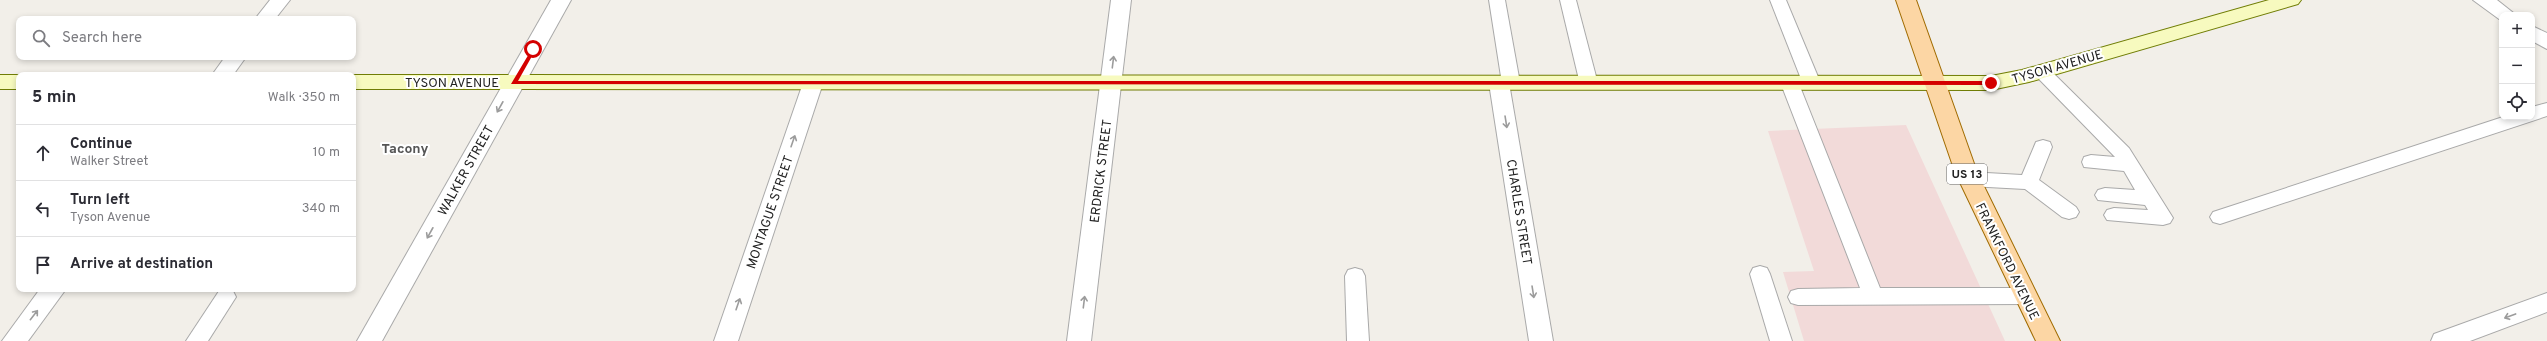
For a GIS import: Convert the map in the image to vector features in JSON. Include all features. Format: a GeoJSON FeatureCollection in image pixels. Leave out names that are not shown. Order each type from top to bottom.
{"type":"FeatureCollection","features":[{"type":"Feature","properties":{"kind":"main road","name":"FRANKFORD AVENUE"},"geometry":{"type":"LineString","coordinates":[[1906,0],[1969,179],[2048,341]]}},
{"type":"Feature","properties":{"kind":"street"},"geometry":{"type":"LineString","coordinates":[[267,16],[280,0]]}},
{"type":"Feature","properties":{"kind":"street","name":"WALKER STREET"},"geometry":{"type":"LineString","coordinates":[[370,341],[513,83],[561,0]]}},
{"type":"Feature","properties":{"kind":"street","name":"ERDRICK STREET"},"geometry":{"type":"LineString","coordinates":[[1079,341],[1121,0]]}},
{"type":"Feature","properties":{"kind":"street","name":"TYSON AVENUE"},"geometry":{"type":"LineString","coordinates":[[356,82],[1935,85],[1991,83],[2041,71],[2291,0]]}},
{"type":"Feature","properties":{"kind":"street"},"geometry":{"type":"LineString","coordinates":[[2483,0],[2501,12]]}},
{"type":"Feature","properties":{"kind":"street"},"geometry":{"type":"LineString","coordinates":[[2535,34],[2547,42]]}},
{"type":"Feature","properties":{"kind":"street"},"geometry":{"type":"LineString","coordinates":[[224,72],[234,60]]}},
{"type":"Feature","properties":{"kind":"street"},"geometry":{"type":"LineString","coordinates":[[0,82],[16,82]]}},
{"type":"Feature","properties":{"kind":"street","name":"MONTAGUE STREET"},"geometry":{"type":"LineString","coordinates":[[726,341],[813,83]]}},
{"type":"Feature","properties":{"kind":"street","name":"CHARLES STREET"},"geometry":{"type":"LineString","coordinates":[[1505,83],[1541,341]]}},
{"type":"Feature","properties":{"kind":"street"},"geometry":{"type":"LineString","coordinates":[[14,341],[52,292]]}},
{"type":"Feature","properties":{"kind":"street"},"geometry":{"type":"LineString","coordinates":[[2443,341],[2547,302]]}},
{"type":"Feature","properties":{"kind":"lane"},"geometry":{"type":"LineString","coordinates":[[1497,0],[1505,83]]}},
{"type":"Feature","properties":{"kind":"lane"},"geometry":{"type":"LineString","coordinates":[[1568,0],[1589,84]]}},
{"type":"Feature","properties":{"kind":"lane"},"geometry":{"type":"LineString","coordinates":[[1778,0],[1812,84]]}},
{"type":"Feature","properties":{"kind":"lane"},"geometry":{"type":"LineString","coordinates":[[2041,71],[2126,159],[2163,218],[2114,215]]}},
{"type":"Feature","properties":{"kind":"lane"},"geometry":{"type":"LineString","coordinates":[[1790,84],[1873,296]]}},
{"type":"Feature","properties":{"kind":"lane"},"geometry":{"type":"LineString","coordinates":[[2535,113],[2547,109]]}},
{"type":"Feature","properties":{"kind":"lane"},"geometry":{"type":"LineString","coordinates":[[2220,217],[2514,120]]}},
{"type":"Feature","properties":{"kind":"lane"},"geometry":{"type":"LineString","coordinates":[[2029,182],[2046,154]]}},
{"type":"Feature","properties":{"kind":"lane"},"geometry":{"type":"LineString","coordinates":[[2088,156],[2126,159]]}},
{"type":"Feature","properties":{"kind":"lane"},"geometry":{"type":"LineString","coordinates":[[1969,179],[2029,182],[2061,192]]}},
{"type":"Feature","properties":{"kind":"lane"},"geometry":{"type":"LineString","coordinates":[[2029,182],[2069,212]]}},
{"type":"Feature","properties":{"kind":"lane"},"geometry":{"type":"LineString","coordinates":[[2105,195],[2151,198]]}},
{"type":"Feature","properties":{"kind":"lane"},"geometry":{"type":"LineString","coordinates":[[1760,274],[1781,341]]}},
{"type":"Feature","properties":{"kind":"lane"},"geometry":{"type":"LineString","coordinates":[[1355,276],[1358,341]]}},
{"type":"Feature","properties":{"kind":"lane"},"geometry":{"type":"LineString","coordinates":[[1798,297],[2026,296]]}},
{"type":"Feature","properties":{"kind":"lane"},"geometry":{"type":"LineString","coordinates":[[197,341],[226,297]]}},
{"type":"Feature","properties":{"kind":"shaded area"},"geometry":{"type":"Polygon","coordinates":[[[1906,125],[2005,341],[1804,341],[1783,272],[1814,271],[1768,131],[1906,125]]]}},
{"type":"Feature","properties":{"kind":"district","name":"Tacony"},"geometry":{"type":"Point","coordinates":[405,148]}},
{"type":"Feature","properties":{"kind":"route"},"geometry":{"type":"LineString","coordinates":[[533,49],[513,83],[1935,85],[1991,83]]}}]}
